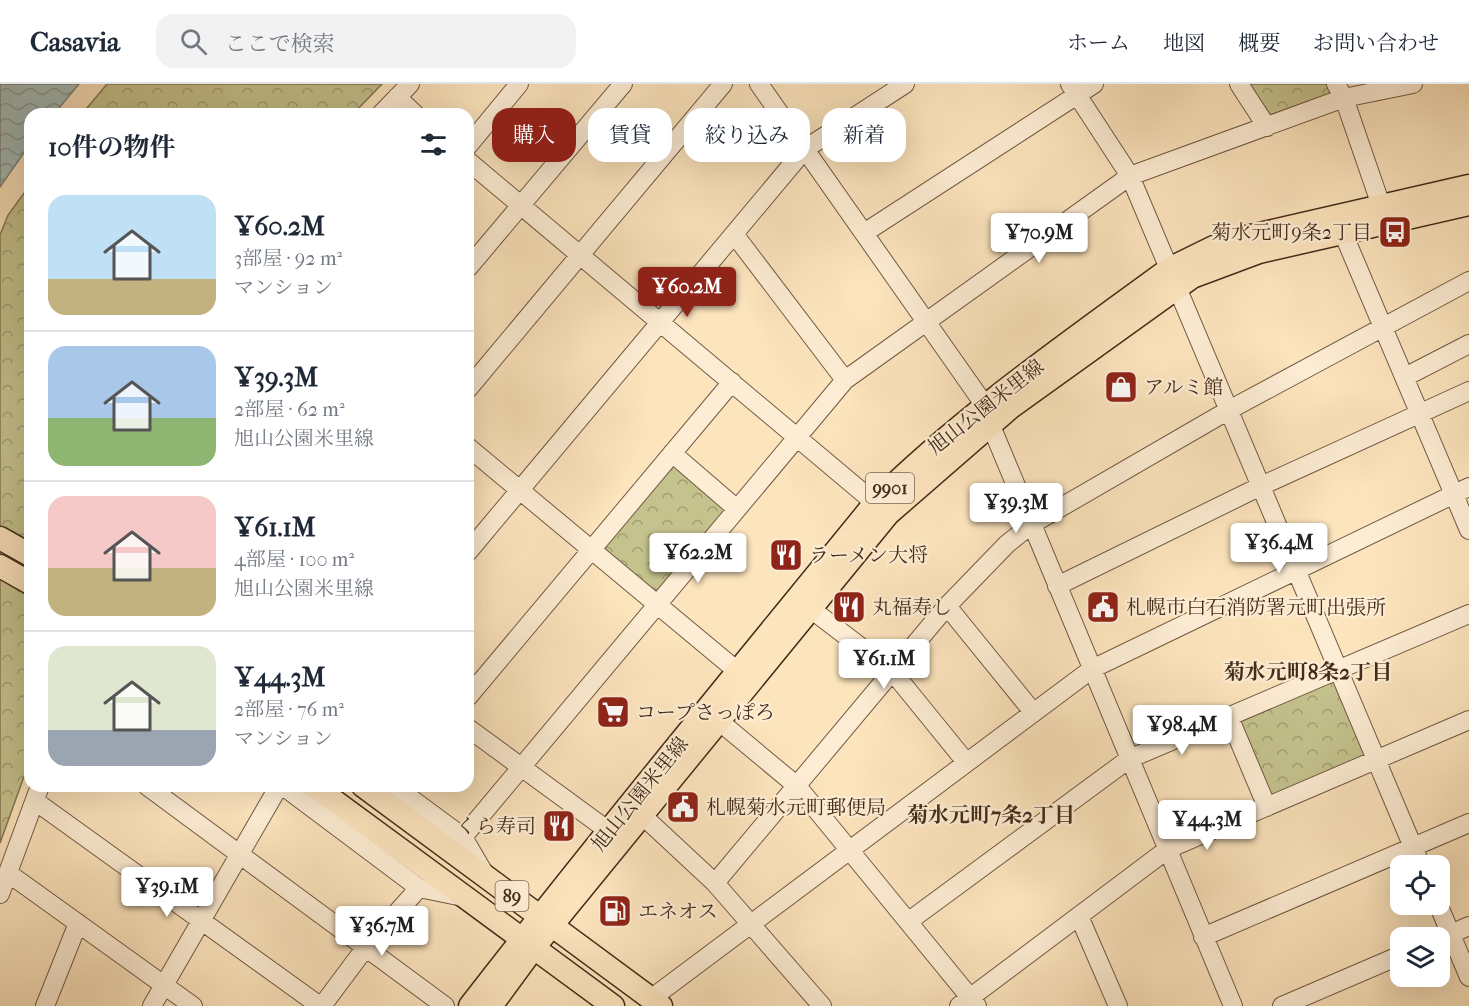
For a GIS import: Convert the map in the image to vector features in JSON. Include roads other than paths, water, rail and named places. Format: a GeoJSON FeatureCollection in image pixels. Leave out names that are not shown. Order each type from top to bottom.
{"type":"FeatureCollection","features":[{"type":"Feature","properties":{"kind":"main road","name":"旭山公園米里線"},"geometry":{"type":"LineString","coordinates":[[1173,277],[1259,252],[1343,233],[1385,214],[1469,186]]}},
{"type":"Feature","properties":{"kind":"main road","name":"旭山公園米里線"},"geometry":{"type":"LineString","coordinates":[[546,920],[643,816],[720,722],[745,677],[875,503],[920,458],[986,416],[1214,247],[1238,239],[1385,214],[1469,204]]}},
{"type":"Feature","properties":{"kind":"main road","name":"旭山公園米里線"},"geometry":{"type":"LineString","coordinates":[[470,1006],[546,920],[610,832],[745,677],[811,609],[888,514],[986,416]]}},
{"type":"Feature","properties":{"kind":"main road"},"geometry":{"type":"LineString","coordinates":[[0,538],[24,552]]}},
{"type":"Feature","properties":{"kind":"main road"},"geometry":{"type":"LineString","coordinates":[[0,566],[24,580]]}},
{"type":"Feature","properties":{"kind":"main road","name":"89"},"geometry":{"type":"LineString","coordinates":[[322,792],[613,1006]]}},
{"type":"Feature","properties":{"kind":"main road","name":"89"},"geometry":{"type":"LineString","coordinates":[[371,792],[657,1002]]}},
{"type":"Feature","properties":{"kind":"main road","name":"旭山公園米里線"},"geometry":{"type":"LineString","coordinates":[[491,1006],[528,942]]}},
{"type":"Feature","properties":{"kind":"street"},"geometry":{"type":"LineString","coordinates":[[387,108],[410,84]]}},
{"type":"Feature","properties":{"kind":"street"},"geometry":{"type":"LineString","coordinates":[[474,139],[519,84]]}},
{"type":"Feature","properties":{"kind":"street"},"geometry":{"type":"LineString","coordinates":[[474,261],[622,84]]}},
{"type":"Feature","properties":{"kind":"street"},"geometry":{"type":"LineString","coordinates":[[474,382],[723,84]]}},
{"type":"Feature","properties":{"kind":"street"},"geometry":{"type":"LineString","coordinates":[[759,84],[776,108]]}},
{"type":"Feature","properties":{"kind":"street"},"geometry":{"type":"LineString","coordinates":[[810,146],[905,84]]}},
{"type":"Feature","properties":{"kind":"street"},"geometry":{"type":"LineString","coordinates":[[864,233],[1074,89],[1094,84]]}},
{"type":"Feature","properties":{"kind":"street"},"geometry":{"type":"LineString","coordinates":[[1239,84],[1267,127]]}},
{"type":"Feature","properties":{"kind":"street"},"geometry":{"type":"LineString","coordinates":[[463,837],[845,380],[1130,176],[1267,127],[1340,91],[1413,84]]}},
{"type":"Feature","properties":{"kind":"street"},"geometry":{"type":"LineString","coordinates":[[1074,89],[1130,176],[1416,855]]}},
{"type":"Feature","properties":{"kind":"street"},"geometry":{"type":"LineString","coordinates":[[1340,91],[1385,214]]}},
{"type":"Feature","properties":{"kind":"street"},"geometry":{"type":"LineString","coordinates":[[397,97],[409,108]]}},
{"type":"Feature","properties":{"kind":"street"},"geometry":{"type":"LineString","coordinates":[[810,156],[979,397],[1233,1006]]}},
{"type":"Feature","properties":{"kind":"street"},"geometry":{"type":"LineString","coordinates":[[474,545],[794,162]]}},
{"type":"Feature","properties":{"kind":"street"},"geometry":{"type":"LineString","coordinates":[[474,166],[875,503]]}},
{"type":"Feature","properties":{"kind":"street"},"geometry":{"type":"LineString","coordinates":[[1343,233],[1420,413],[1461,490],[1469,530]]}},
{"type":"Feature","properties":{"kind":"street"},"geometry":{"type":"LineString","coordinates":[[734,234],[845,380]]}},
{"type":"Feature","properties":{"kind":"street"},"geometry":{"type":"LineString","coordinates":[[716,883],[947,606],[1007,544],[1032,524],[1229,411],[1469,281]]}},
{"type":"Feature","properties":{"kind":"street"},"geometry":{"type":"LineString","coordinates":[[1405,377],[1469,344]]}},
{"type":"Feature","properties":{"kind":"street"},"geometry":{"type":"LineString","coordinates":[[474,690],[732,382]]}},
{"type":"Feature","properties":{"kind":"street"},"geometry":{"type":"LineString","coordinates":[[1057,586],[1261,486],[1469,391]]}},
{"type":"Feature","properties":{"kind":"street"},"geometry":{"type":"LineString","coordinates":[[474,452],[745,677]]}},
{"type":"Feature","properties":{"kind":"street"},"geometry":{"type":"LineString","coordinates":[[672,453],[737,509]]}},
{"type":"Feature","properties":{"kind":"street"},"geometry":{"type":"LineString","coordinates":[[657,1002],[753,923],[1092,669],[1461,490]]}},
{"type":"Feature","properties":{"kind":"street"},"geometry":{"type":"LineString","coordinates":[[947,606],[1033,712]]}},
{"type":"Feature","properties":{"kind":"street"},"geometry":{"type":"LineString","coordinates":[[811,609],[892,671],[966,762]]}},
{"type":"Feature","properties":{"kind":"street"},"geometry":{"type":"LineString","coordinates":[[909,921],[1129,759],[1469,614]]}},
{"type":"Feature","properties":{"kind":"street"},"geometry":{"type":"LineString","coordinates":[[1229,717],[1267,807]]}},
{"type":"Feature","properties":{"kind":"street"},"geometry":{"type":"LineString","coordinates":[[720,722],[797,786],[909,921],[969,1003],[1168,849],[1469,720]]}},
{"type":"Feature","properties":{"kind":"street"},"geometry":{"type":"LineString","coordinates":[[474,732],[610,832]]}},
{"type":"Feature","properties":{"kind":"street"},"geometry":{"type":"LineString","coordinates":[[155,792],[445,1006]]}},
{"type":"Feature","properties":{"kind":"street"},"geometry":{"type":"LineString","coordinates":[[152,1006],[277,792]]}},
{"type":"Feature","properties":{"kind":"street"},"geometry":{"type":"LineString","coordinates":[[289,792],[419,888],[464,897]]}},
{"type":"Feature","properties":{"kind":"street"},"geometry":{"type":"LineString","coordinates":[[402,792],[463,837],[487,879]]}},
{"type":"Feature","properties":{"kind":"street"},"geometry":{"type":"LineString","coordinates":[[0,894],[38,793],[201,921],[321,1006],[366,948],[419,888]]}},
{"type":"Feature","properties":{"kind":"street"},"geometry":{"type":"LineString","coordinates":[[643,816],[716,883],[753,923],[822,1006]]}},
{"type":"Feature","properties":{"kind":"street"},"geometry":{"type":"LineString","coordinates":[[1203,937],[1469,823]]}},
{"type":"Feature","properties":{"kind":"street"},"geometry":{"type":"LineString","coordinates":[[8,873],[193,1006]]}},
{"type":"Feature","properties":{"kind":"street"},"geometry":{"type":"LineString","coordinates":[[1080,916],[1118,1006]]}},
{"type":"Feature","properties":{"kind":"street"},"geometry":{"type":"LineString","coordinates":[[45,1006],[78,923]]}},
{"type":"Feature","properties":{"kind":"street"},"geometry":{"type":"LineString","coordinates":[[1450,934],[1469,926]]}},
{"type":"Feature","properties":{"kind":"street"},"geometry":{"type":"LineString","coordinates":[[1450,945],[1469,977]]}},
{"type":"Feature","properties":{"kind":"street"},"geometry":{"type":"LineString","coordinates":[[1282,1006],[1390,961]]}},
{"type":"Feature","properties":{"kind":"water"},"geometry":{"type":"Polygon","coordinates":[[[0,84],[79,84],[59,108],[24,108],[24,153],[0,187],[0,84]]]}},
{"type":"Feature","properties":{"kind":"place","name":"菊水元町9条2丁目"},"geometry":{"type":"Point","coordinates":[1395,232]}},
{"type":"Feature","properties":{"kind":"place","name":"アルミ館"},"geometry":{"type":"Point","coordinates":[1121,387]}},
{"type":"Feature","properties":{"kind":"place","name":"ラーメン大将"},"geometry":{"type":"Point","coordinates":[786,555]}},
{"type":"Feature","properties":{"kind":"place","name":"丸福寿し"},"geometry":{"type":"Point","coordinates":[849,607]}},
{"type":"Feature","properties":{"kind":"place","name":"札幌市白石消防署元町出張所"},"geometry":{"type":"Point","coordinates":[1103,607]}},
{"type":"Feature","properties":{"kind":"place","name":"コープさっぽろ"},"geometry":{"type":"Point","coordinates":[613,712]}},
{"type":"Feature","properties":{"kind":"place","name":"札幌菊水元町郵便局"},"geometry":{"type":"Point","coordinates":[683,807]}},
{"type":"Feature","properties":{"kind":"place","name":"くら寿司"},"geometry":{"type":"Point","coordinates":[559,826]}},
{"type":"Feature","properties":{"kind":"place","name":"エネオス"},"geometry":{"type":"Point","coordinates":[615,911]}},
{"type":"Feature","properties":{"kind":"district","name":"菊水元町8条2丁目"},"geometry":{"type":"Point","coordinates":[1308,672]}},
{"type":"Feature","properties":{"kind":"district","name":"菊水元町7条2丁目"},"geometry":{"type":"Point","coordinates":[991,815]}}]}
